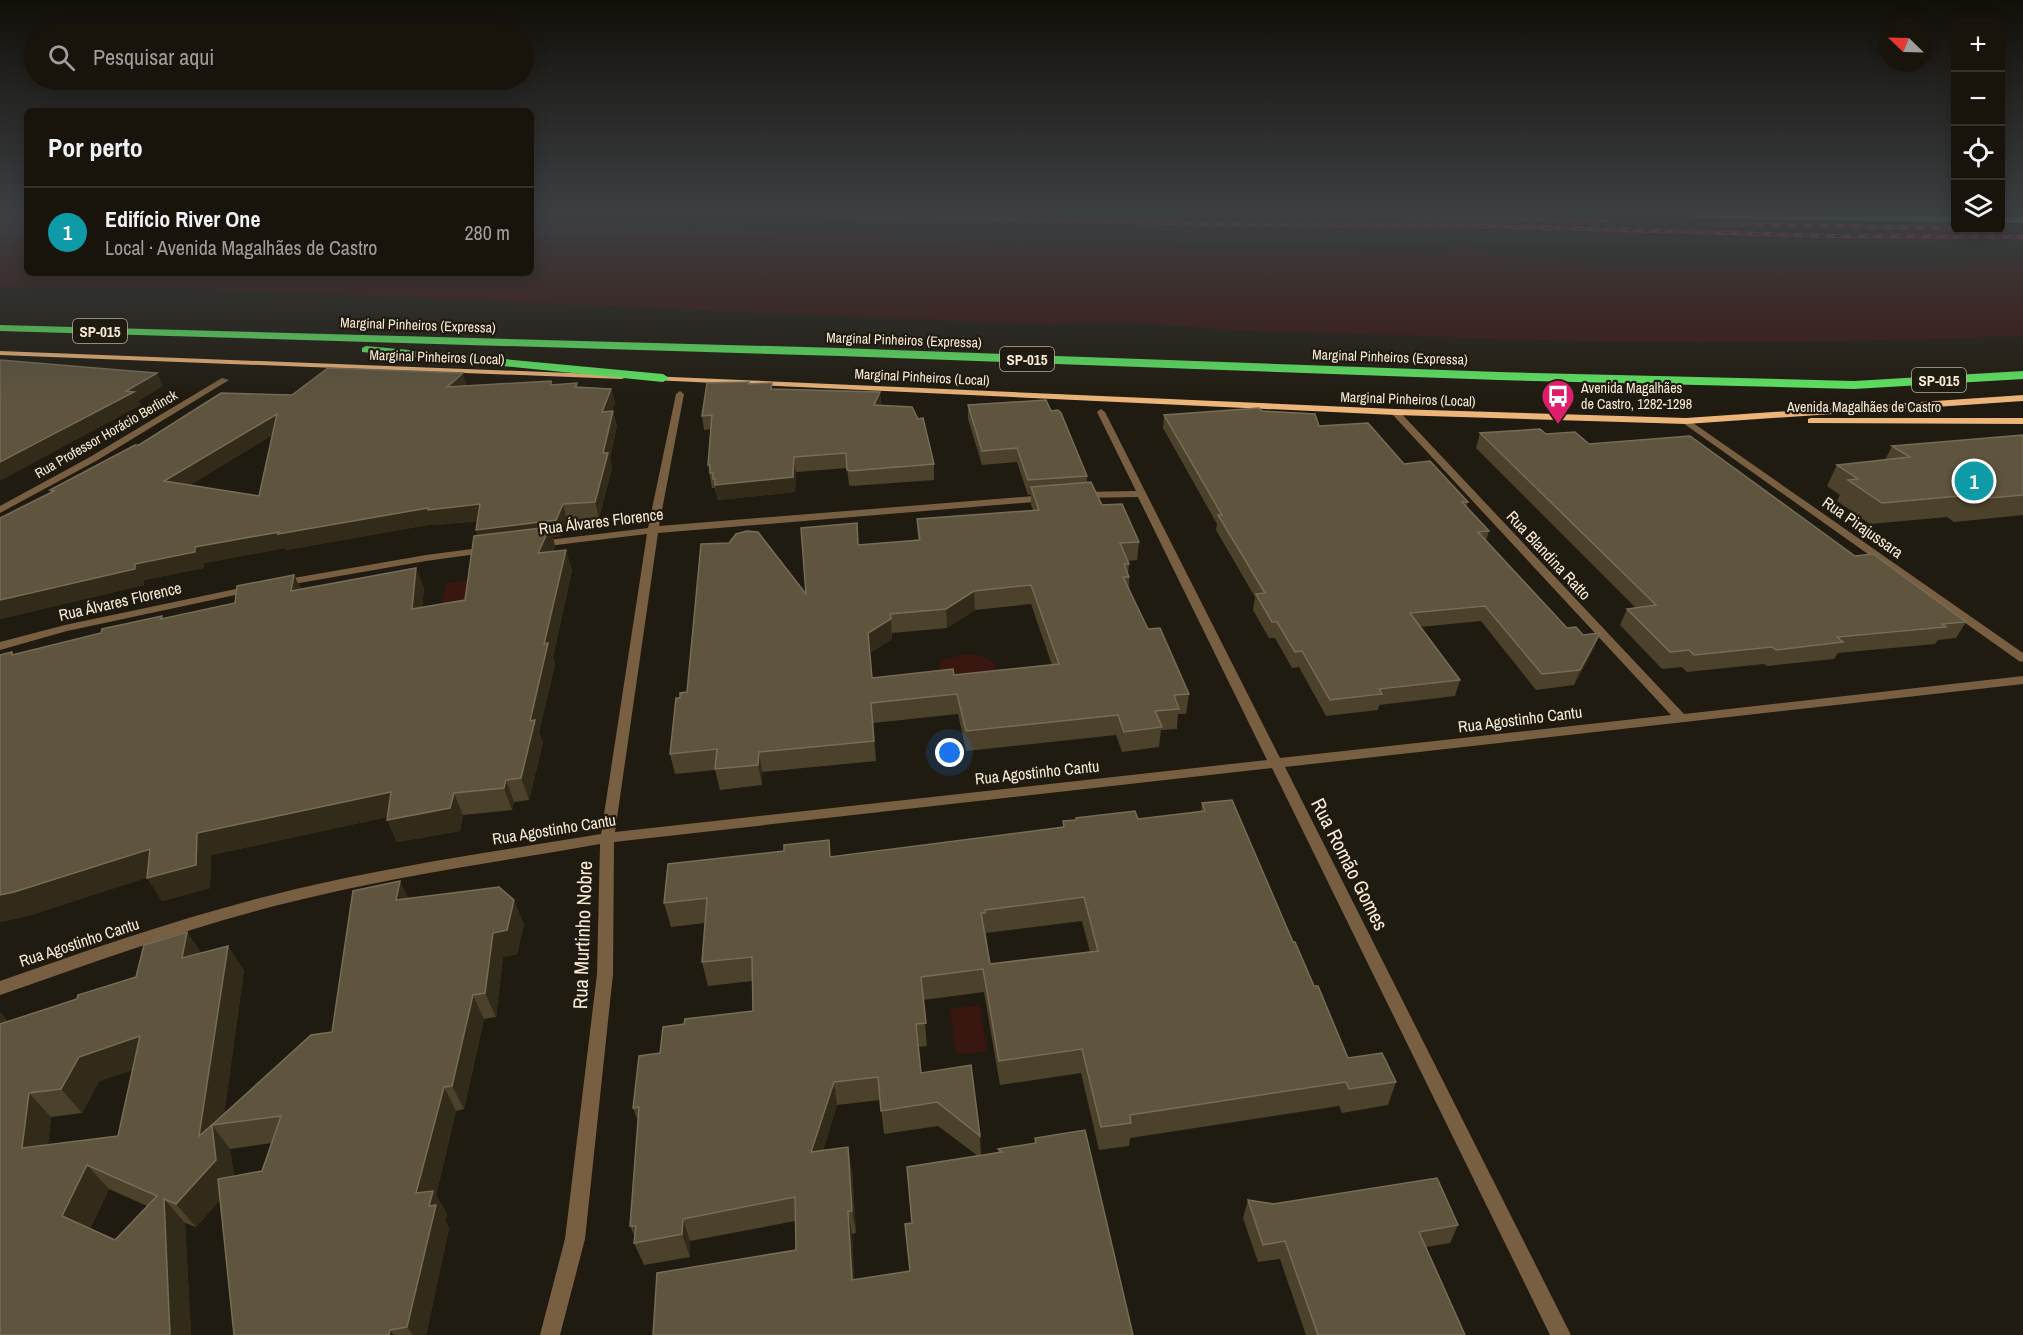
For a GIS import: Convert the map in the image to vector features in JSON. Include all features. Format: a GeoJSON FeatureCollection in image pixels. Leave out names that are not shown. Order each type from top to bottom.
{"type":"FeatureCollection","features":[{"type":"Feature","properties":{"kind":"highway","name":"Marginal Pinheiros (Expressa)"},"geometry":{"type":"LineString","coordinates":[[0,328],[1854,385],[2023,375]]}},
{"type":"Feature","properties":{"kind":"highway"},"geometry":{"type":"LineString","coordinates":[[200,334],[663,378]]}},
{"type":"Feature","properties":{"kind":"highway"},"geometry":{"type":"LineString","coordinates":[[1854,385],[2023,387]]}},
{"type":"Feature","properties":{"kind":"main road","name":"Marginal Pinheiros (Local)"},"geometry":{"type":"LineString","coordinates":[[0,353],[663,378],[1395,412],[1686,421],[2023,398]]}},
{"type":"Feature","properties":{"kind":"main road","name":"Avenida Magalhães de Castro"},"geometry":{"type":"LineString","coordinates":[[1705,421],[2023,421]]}},
{"type":"Feature","properties":{"kind":"street","name":"Rua Professor Horácio Berlinck"},"geometry":{"type":"LineString","coordinates":[[0,510],[93,459],[225,380]]}},
{"type":"Feature","properties":{"kind":"street","name":"Rua Murtinho Nobre"},"geometry":{"type":"LineString","coordinates":[[550,1335],[574,1239],[603,997],[607,838],[653,530],[680,394]]}},
{"type":"Feature","properties":{"kind":"street","name":"Rua Romão Gomes"},"geometry":{"type":"LineString","coordinates":[[1101,412],[1562,1335]]}},
{"type":"Feature","properties":{"kind":"street","name":"Rua Blandina Ratto"},"geometry":{"type":"LineString","coordinates":[[1395,412],[1681,718]]}},
{"type":"Feature","properties":{"kind":"street","name":"Rua Pirajussara"},"geometry":{"type":"LineString","coordinates":[[1686,421],[2023,658]]}},
{"type":"Feature","properties":{"kind":"street"},"geometry":{"type":"LineString","coordinates":[[1066,496],[1142,494]]}},
{"type":"Feature","properties":{"kind":"street","name":"Rua Álvares Florence"},"geometry":{"type":"LineString","coordinates":[[528,545],[653,530],[1054,497]]}},
{"type":"Feature","properties":{"kind":"street"},"geometry":{"type":"LineString","coordinates":[[268,586],[415,560],[494,549]]}},
{"type":"Feature","properties":{"kind":"street","name":"Rua Álvares Florence"},"geometry":{"type":"LineString","coordinates":[[0,646],[65,628],[257,588]]}},
{"type":"Feature","properties":{"kind":"street","name":"Rua Agostinho Cantu"},"geometry":{"type":"LineString","coordinates":[[0,988],[54,968],[217,916],[296,895],[396,874],[607,838],[2023,680]]}},
{"type":"Feature","properties":{"kind":"shaded area"},"geometry":{"type":"Polygon","coordinates":[[[0,277],[2023,277],[2023,336],[1731,342],[1512,340],[1247,330],[1117,322],[1055,325],[181,288],[0,287],[0,277]]]}},
{"type":"Feature","properties":{"kind":"shaded area"},"geometry":{"type":"Polygon","coordinates":[[[473,580],[465,613],[438,616],[447,583],[473,580]]]}},
{"type":"Feature","properties":{"kind":"shaded area"},"geometry":{"type":"Polygon","coordinates":[[[967,654],[984,657],[995,664],[996,668],[983,674],[968,676],[939,668],[941,660],[967,654]]]}},
{"type":"Feature","properties":{"kind":"shaded area"},"geometry":{"type":"Polygon","coordinates":[[[980,1005],[987,1051],[956,1055],[950,1009],[980,1005]]]}},
{"type":"Feature","properties":{"kind":"building"},"geometry":{"type":"Polygon","coordinates":[[[0,360],[157,373],[126,391],[134,392],[0,462],[0,360]]]}},
{"type":"Feature","properties":{"kind":"building"},"geometry":{"type":"Polygon","coordinates":[[[328,368],[463,373],[447,387],[551,381],[551,385],[577,383],[575,387],[611,389],[602,412],[613,411],[603,453],[608,453],[595,502],[563,504],[556,520],[476,530],[480,504],[428,510],[428,508],[195,547],[195,552],[135,564],[135,569],[0,600],[0,518],[54,491],[50,490],[135,445],[139,445],[221,393],[292,395],[328,368]],[[277,414],[164,481],[259,496],[277,414]]]}},
{"type":"Feature","properties":{"kind":"building"},"geometry":{"type":"Polygon","coordinates":[[[749,382],[748,384],[772,383],[771,389],[880,392],[874,405],[912,407],[918,419],[923,418],[934,464],[850,471],[847,470],[846,453],[794,457],[793,477],[715,485],[713,473],[710,473],[710,465],[708,465],[712,415],[702,416],[707,383],[749,382]]]}},
{"type":"Feature","properties":{"kind":"building"},"geometry":{"type":"Polygon","coordinates":[[[1046,400],[1051,411],[1058,410],[1061,413],[1087,476],[1028,480],[1017,448],[982,451],[968,405],[1046,400]]]}},
{"type":"Feature","properties":{"kind":"building"},"geometry":{"type":"Polygon","coordinates":[[[1259,408],[1262,411],[1315,414],[1319,426],[1368,423],[1404,464],[1430,461],[1468,502],[1462,502],[1489,531],[1478,532],[1567,628],[1576,627],[1583,635],[1600,633],[1580,670],[1542,674],[1485,606],[1410,613],[1460,680],[1379,689],[1382,694],[1330,700],[1302,651],[1295,652],[1277,622],[1272,622],[1256,594],[1265,593],[1218,515],[1222,515],[1164,415],[1259,408]]]}},
{"type":"Feature","properties":{"kind":"building"},"geometry":{"type":"Polygon","coordinates":[[[1540,429],[1546,434],[1575,432],[1589,444],[1690,436],[1855,556],[1873,554],[1966,622],[1942,624],[1946,627],[1837,637],[1843,642],[1776,650],[1772,647],[1694,655],[1689,650],[1670,652],[1627,609],[1656,605],[1480,433],[1540,429]]]}},
{"type":"Feature","properties":{"kind":"building"},"geometry":{"type":"Polygon","coordinates":[[[2023,435],[2023,495],[1966,500],[1959,496],[1882,503],[1848,480],[1858,479],[1837,465],[1910,457],[1892,446],[2023,435]]]}},
{"type":"Feature","properties":{"kind":"building"},"geometry":{"type":"Polygon","coordinates":[[[1091,482],[1102,505],[1122,504],[1139,542],[1120,543],[1129,564],[1124,564],[1129,577],[1123,577],[1148,629],[1160,628],[1189,694],[1174,695],[1179,709],[1155,711],[1162,727],[1124,732],[1118,715],[966,731],[957,694],[871,703],[874,741],[759,752],[758,765],[715,769],[717,749],[670,754],[676,698],[680,698],[680,693],[687,692],[701,544],[729,543],[736,534],[747,531],[758,532],[806,594],[801,528],[857,523],[858,545],[920,540],[917,519],[1039,510],[1031,487],[1091,482]],[[1031,585],[974,591],[946,609],[890,614],[891,619],[868,633],[872,678],[953,669],[954,675],[1059,664],[1031,585]]]}},
{"type":"Feature","properties":{"kind":"building"},"geometry":{"type":"Polygon","coordinates":[[[550,527],[538,553],[566,550],[544,644],[548,643],[530,721],[535,720],[521,778],[506,780],[504,788],[454,793],[450,808],[387,820],[391,792],[197,833],[196,865],[147,878],[150,849],[0,895],[0,655],[12,652],[12,655],[101,633],[102,629],[235,603],[237,586],[294,575],[291,591],[416,568],[412,609],[465,600],[474,536],[550,527]]]}},
{"type":"Feature","properties":{"kind":"building"},"geometry":{"type":"Polygon","coordinates":[[[1232,800],[1293,942],[1295,942],[1314,986],[1318,986],[1348,1058],[1382,1053],[1396,1082],[1349,1089],[1346,1082],[1130,1115],[1131,1123],[1101,1127],[1082,1049],[999,1061],[983,969],[921,977],[926,1023],[916,1024],[921,1073],[971,1065],[980,1136],[937,1102],[881,1111],[878,1077],[834,1082],[811,1152],[848,1147],[852,1211],[848,1211],[852,1280],[910,1271],[905,1224],[912,1223],[907,1167],[1002,1152],[998,1149],[1036,1143],[1035,1138],[1085,1130],[1133,1335],[653,1335],[657,1273],[796,1250],[795,1197],[683,1219],[682,1234],[634,1243],[636,1226],[630,1226],[639,1107],[633,1108],[639,1056],[660,1053],[663,1027],[684,1024],[685,1019],[753,1011],[752,957],[702,962],[707,898],[664,903],[668,864],[784,851],[784,845],[829,840],[830,857],[1064,827],[1063,821],[1076,820],[1076,818],[1135,811],[1138,819],[1205,811],[1202,803],[1232,800]],[[1084,897],[985,910],[985,913],[981,913],[990,964],[1098,951],[1084,897]]]}},
{"type":"Feature","properties":{"kind":"building"},"geometry":{"type":"Polygon","coordinates":[[[400,881],[396,900],[499,887],[514,900],[507,930],[493,933],[485,993],[473,995],[452,1086],[444,1087],[416,1193],[433,1191],[429,1206],[436,1205],[407,1327],[390,1330],[389,1335],[234,1335],[218,1179],[262,1171],[281,1116],[212,1125],[311,1035],[332,1032],[353,891],[400,881]]]}},
{"type":"Feature","properties":{"kind":"building"},"geometry":{"type":"Polygon","coordinates":[[[187,932],[182,958],[228,946],[199,1136],[212,1125],[216,1160],[176,1204],[164,1199],[170,1335],[0,1335],[0,1024],[77,999],[78,995],[136,977],[144,945],[187,932]],[[140,1036],[79,1057],[61,1089],[29,1093],[22,1148],[118,1136],[140,1036]],[[87,1165],[62,1216],[115,1240],[157,1196],[87,1165]]]}},
{"type":"Feature","properties":{"kind":"building"},"geometry":{"type":"Polygon","coordinates":[[[1437,1178],[1458,1225],[1419,1232],[1465,1335],[1318,1335],[1285,1241],[1263,1245],[1248,1200],[1273,1204],[1437,1178]]]}},
{"type":"Feature","properties":{"kind":"place","name":"Avenida Magalhães de Castro, 1282-1298"},"geometry":{"type":"Point","coordinates":[1558,425]}},
{"type":"Feature","properties":{"kind":"place","name":"Edifício River One"},"geometry":{"type":"Point","coordinates":[1974,481]}}]}
